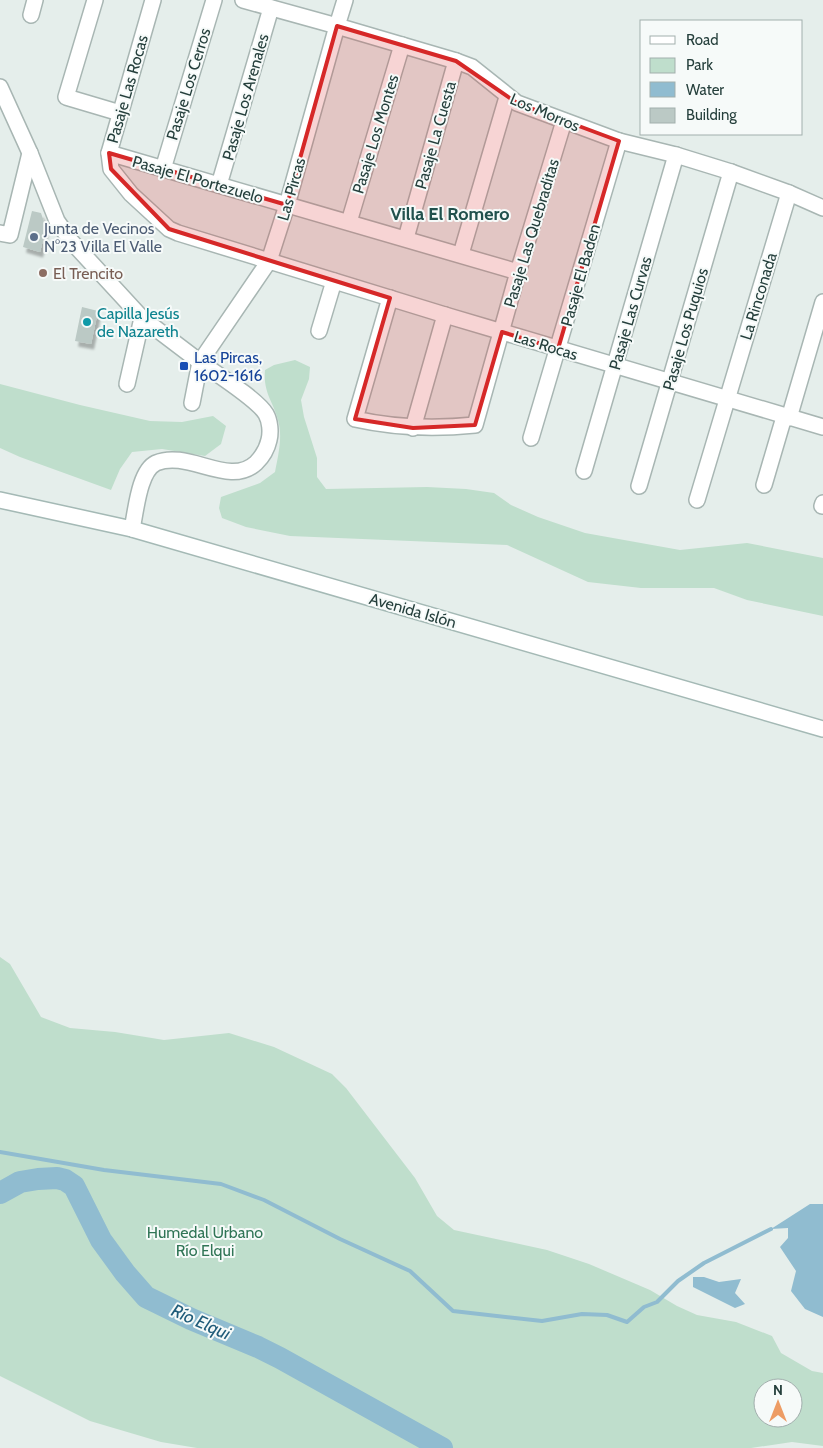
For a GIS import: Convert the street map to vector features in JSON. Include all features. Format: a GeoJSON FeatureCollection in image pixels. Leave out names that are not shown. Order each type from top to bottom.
{"type":"FeatureCollection","features":[{"type":"Feature","properties":{"kind":"street"},"geometry":{"type":"LineString","coordinates":[[30,16],[35,0]]}},
{"type":"Feature","properties":{"kind":"street"},"geometry":{"type":"LineString","coordinates":[[95,0],[66,97],[120,113]]}},
{"type":"Feature","properties":{"kind":"street","name":"Pasaje Las Rocas"},"geometry":{"type":"LineString","coordinates":[[153,0],[109,153],[111,169],[131,194],[169,229],[269,261]]}},
{"type":"Feature","properties":{"kind":"street","name":"Pasaje Los Cerros"},"geometry":{"type":"LineString","coordinates":[[163,169],[214,0]]}},
{"type":"Feature","properties":{"kind":"street","name":"Los Morros"},"geometry":{"type":"LineString","coordinates":[[244,0],[456,61],[472,68],[517,103],[619,141],[676,155],[731,172],[789,193],[823,208]]}},
{"type":"Feature","properties":{"kind":"street","name":"Las Pircas"},"geometry":{"type":"LineString","coordinates":[[200,362],[269,261],[287,205],[345,0]]}},
{"type":"Feature","properties":{"kind":"street","name":"Pasaje Los Arenales"},"geometry":{"type":"LineString","coordinates":[[219,185],[271,8]]}},
{"type":"Feature","properties":{"kind":"street","name":"Pasaje Los Montes"},"geometry":{"type":"LineString","coordinates":[[349,222],[402,45]]}},
{"type":"Feature","properties":{"kind":"street","name":"Pasaje La Cuesta"},"geometry":{"type":"LineString","coordinates":[[406,238],[456,61]]}},
{"type":"Feature","properties":{"kind":"street"},"geometry":{"type":"LineString","coordinates":[[0,87],[30,153],[57,221],[71,241],[142,318],[250,398],[266,414],[270,426],[266,450],[250,468],[240,472],[181,460],[167,460],[156,463],[148,468],[143,476],[132,528]]}},
{"type":"Feature","properties":{"kind":"street"},"geometry":{"type":"LineString","coordinates":[[461,254],[507,96]]}},
{"type":"Feature","properties":{"kind":"street","name":"Pasaje Las Quebraditas"},"geometry":{"type":"LineString","coordinates":[[390,298],[355,419],[413,428],[445,428],[475,425],[518,272],[564,121]]}},
{"type":"Feature","properties":{"kind":"street","name":"Pasaje El Baden"},"geometry":{"type":"LineString","coordinates":[[532,438],[619,141]]}},
{"type":"Feature","properties":{"kind":"street"},"geometry":{"type":"LineString","coordinates":[[5,234],[30,153]]}},
{"type":"Feature","properties":{"kind":"street","name":"Pasaje El Portezuelo"},"geometry":{"type":"LineString","coordinates":[[109,153],[518,272]]}},
{"type":"Feature","properties":{"kind":"street","name":"Pasaje Las Curvas"},"geometry":{"type":"LineString","coordinates":[[584,471],[676,155]]}},
{"type":"Feature","properties":{"kind":"street","name":"Pasaje Los Puquios"},"geometry":{"type":"LineString","coordinates":[[639,486],[731,172]]}},
{"type":"Feature","properties":{"kind":"street","name":"La Rinconada"},"geometry":{"type":"LineString","coordinates":[[697,500],[789,193]]}},
{"type":"Feature","properties":{"kind":"street","name":"Las Rocas"},"geometry":{"type":"LineString","coordinates":[[269,261],[823,428]]}},
{"type":"Feature","properties":{"kind":"street"},"geometry":{"type":"LineString","coordinates":[[319,331],[334,281]]}},
{"type":"Feature","properties":{"kind":"street"},"geometry":{"type":"LineString","coordinates":[[764,486],[823,302]]}},
{"type":"Feature","properties":{"kind":"street"},"geometry":{"type":"LineString","coordinates":[[413,428],[445,315]]}},
{"type":"Feature","properties":{"kind":"street"},"geometry":{"type":"LineString","coordinates":[[127,384],[142,318]]}},
{"type":"Feature","properties":{"kind":"street"},"geometry":{"type":"LineString","coordinates":[[192,403],[200,362]]}},
{"type":"Feature","properties":{"kind":"street","name":"Avenida Islón"},"geometry":{"type":"LineString","coordinates":[[0,500],[132,528],[823,729]]}},
{"type":"Feature","properties":{"kind":"highlighted area"},"geometry":{"type":"Polygon","coordinates":[[[337,26],[456,61],[517,103],[619,141],[558,349],[502,332],[475,425],[413,428],[355,419],[390,298],[169,229],[111,169],[109,153],[287,205],[337,26]]]}},
{"type":"Feature","properties":{"kind":"green space"},"geometry":{"type":"Polygon","coordinates":[[[295,360],[310,367],[309,379],[301,400],[304,417],[317,458],[317,477],[326,489],[427,487],[466,489],[494,493],[511,505],[538,517],[585,533],[680,550],[747,543],[823,558],[823,616],[747,600],[714,588],[641,588],[588,582],[507,545],[290,536],[246,527],[222,518],[219,508],[221,497],[260,483],[275,472],[280,446],[280,433],[276,413],[265,385],[265,370],[274,365],[295,360]]]}},
{"type":"Feature","properties":{"kind":"green space"},"geometry":{"type":"Polygon","coordinates":[[[0,384],[150,421],[182,422],[213,416],[226,426],[221,444],[205,456],[162,449],[132,452],[120,469],[111,490],[0,448],[0,384]]]}},
{"type":"Feature","properties":{"kind":"green space","name":"Humedal Urbano Río Elqui"},"geometry":{"type":"Polygon","coordinates":[[[0,957],[10,964],[41,1017],[70,1028],[115,1032],[164,1040],[229,1033],[274,1047],[332,1074],[346,1088],[415,1178],[437,1216],[454,1230],[547,1250],[589,1264],[650,1290],[697,1315],[736,1322],[772,1336],[781,1353],[812,1371],[823,1373],[823,1446],[792,1442],[751,1448],[197,1448],[161,1442],[90,1421],[0,1376],[0,957]]]}},
{"type":"Feature","properties":{"kind":"water"},"geometry":{"type":"Polygon","coordinates":[[[810,1204],[823,1204],[823,1317],[805,1309],[791,1291],[796,1271],[780,1247],[788,1238],[788,1228],[771,1229],[810,1204]]]}},
{"type":"Feature","properties":{"kind":"water"},"geometry":{"type":"Polygon","coordinates":[[[693,1277],[704,1277],[719,1282],[741,1279],[735,1293],[745,1304],[735,1308],[693,1287],[693,1277]]]}},
{"type":"Feature","properties":{"kind":"building","name":"Junta de Vecinos N°23 Villa El Valle"},"geometry":{"type":"Polygon","coordinates":[[[32,211],[41,213],[46,228],[40,252],[23,247],[32,211]]]}},
{"type":"Feature","properties":{"kind":"building","name":"Capilla Jesús de Nazareth"},"geometry":{"type":"Polygon","coordinates":[[[82,307],[98,311],[91,344],[75,341],[82,307]]]}},
{"type":"Feature","properties":{"kind":"waterway"},"geometry":{"type":"LineString","coordinates":[[0,1152],[104,1170],[221,1184],[264,1200],[340,1239],[410,1271],[453,1311],[542,1321],[582,1314],[607,1315],[627,1322],[644,1307],[657,1302],[678,1281],[704,1263],[771,1229]]}},
{"type":"Feature","properties":{"kind":"waterway","name":"Río Elqui"},"geometry":{"type":"LineString","coordinates":[[0,1193],[20,1182],[57,1178],[65,1180],[74,1186],[101,1240],[125,1273],[146,1297],[280,1358],[442,1448]]}},
{"type":"Feature","properties":{"kind":"place","name":"Junta de Vecinos N°23 Villa El Valle"},"geometry":{"type":"Point","coordinates":[34,237]}},
{"type":"Feature","properties":{"kind":"place","name":"El Trencito"},"geometry":{"type":"Point","coordinates":[43,273]}},
{"type":"Feature","properties":{"kind":"place","name":"Capilla Jesús de Nazareth"},"geometry":{"type":"Point","coordinates":[87,322]}},
{"type":"Feature","properties":{"kind":"place","name":"Las Pircas, 1602-1616"},"geometry":{"type":"Point","coordinates":[184,366]}},
{"type":"Feature","properties":{"kind":"district","name":"Villa El Romero"},"geometry":{"type":"Point","coordinates":[450,214]}}]}
